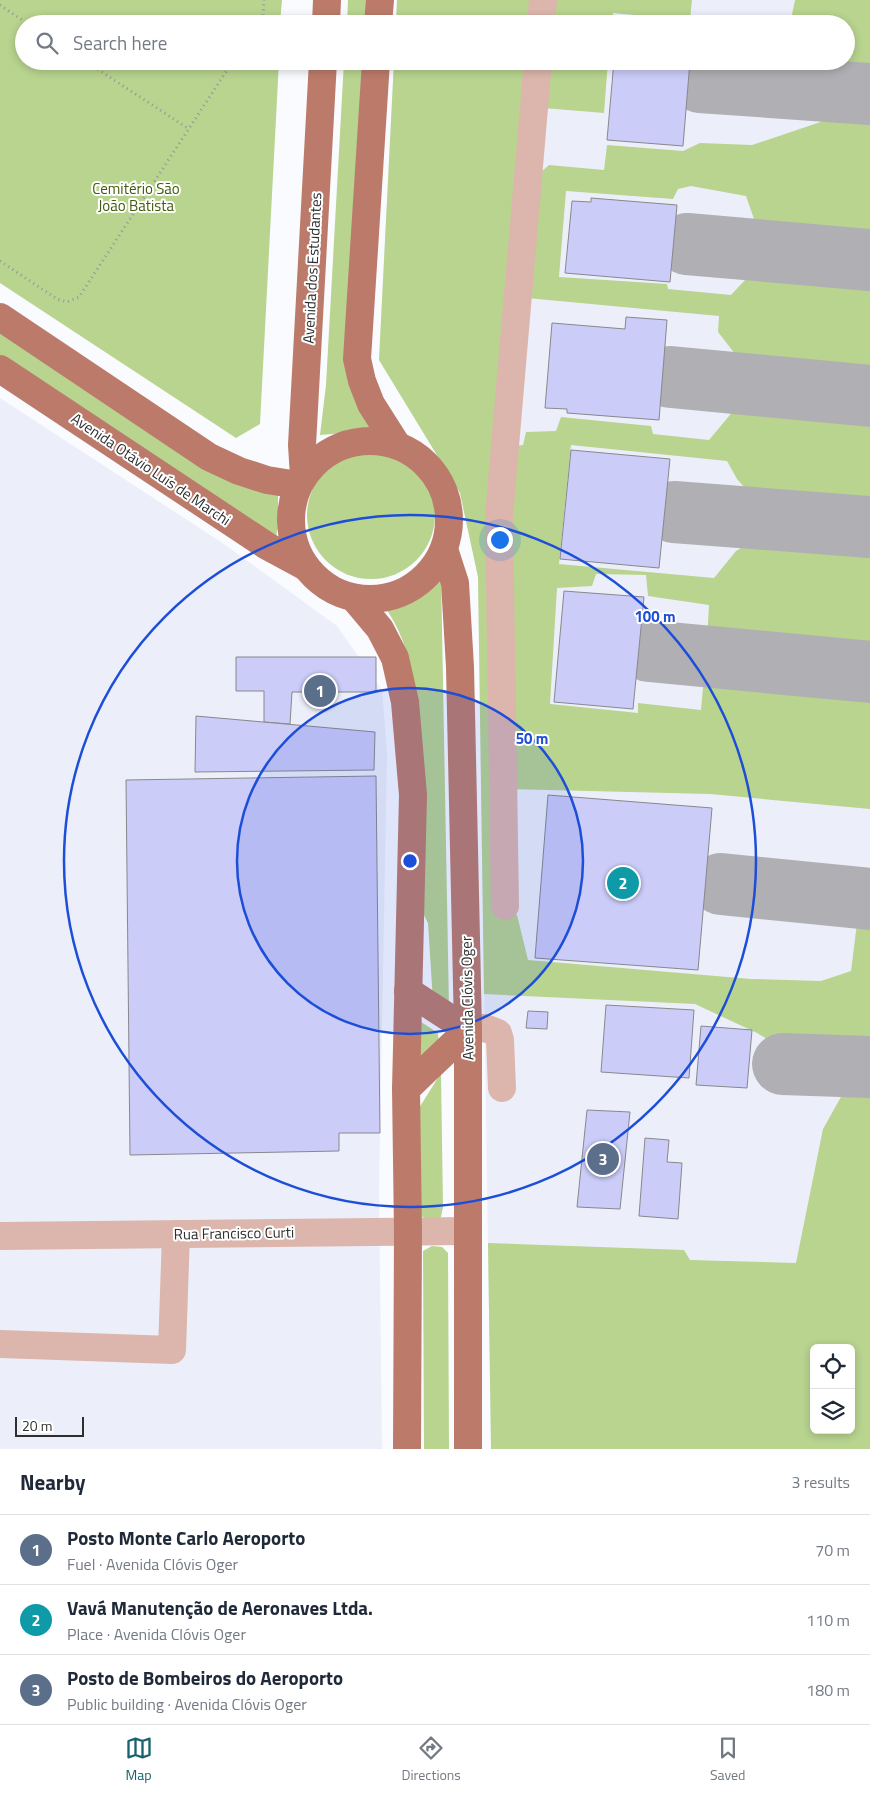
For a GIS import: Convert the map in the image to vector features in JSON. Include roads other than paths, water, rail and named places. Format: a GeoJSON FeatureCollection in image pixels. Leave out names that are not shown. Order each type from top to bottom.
{"type":"FeatureCollection","features":[{"type":"Feature","properties":{"kind":"main road"},"geometry":{"type":"LineString","coordinates":[[326,15],[327,0]]}},
{"type":"Feature","properties":{"kind":"main road"},"geometry":{"type":"LineString","coordinates":[[379,15],[380,0]]}},
{"type":"Feature","properties":{"kind":"main road","name":"Avenida dos Estudantes"},"geometry":{"type":"LineString","coordinates":[[301,480],[323,70]]}},
{"type":"Feature","properties":{"kind":"main road"},"geometry":{"type":"LineString","coordinates":[[375,70],[357,359],[362,381],[371,404],[397,445]]}},
{"type":"Feature","properties":{"kind":"main road"},"geometry":{"type":"LineString","coordinates":[[0,317],[209,457],[239,471],[267,480],[301,480]]}},
{"type":"Feature","properties":{"kind":"main road","name":"Avenida Otávio Luís de Marchi"},"geometry":{"type":"LineString","coordinates":[[0,369],[267,546],[304,566]]}},
{"type":"Feature","properties":{"kind":"main road"},"geometry":{"type":"LineString","coordinates":[[371,440],[397,445],[416,454],[431,469],[443,487],[449,507],[449,528],[444,549],[430,572],[408,590],[382,598],[354,598],[318,581],[304,566],[295,547],[290,526],[292,505],[301,480],[322,456],[345,444],[371,440]]}},
{"type":"Feature","properties":{"kind":"main road","name":"Avenida Clóvis Oger"},"geometry":{"type":"LineString","coordinates":[[444,549],[455,583],[460,667],[468,1030],[468,1449]]}},
{"type":"Feature","properties":{"kind":"main road"},"geometry":{"type":"LineString","coordinates":[[354,598],[380,629],[395,658],[405,702],[413,795],[406,1089],[408,1232],[407,1449]]}},
{"type":"Feature","properties":{"kind":"main road"},"geometry":{"type":"LineString","coordinates":[[406,1089],[468,1030],[408,991]]}},
{"type":"Feature","properties":{"kind":"street"},"geometry":{"type":"LineString","coordinates":[[542,15],[543,0]]}},
{"type":"Feature","properties":{"kind":"street"},"geometry":{"type":"LineString","coordinates":[[505,906],[499,516],[537,70]]}},
{"type":"Feature","properties":{"kind":"street"},"geometry":{"type":"LineString","coordinates":[[468,1030],[485,1028],[498,1033],[502,1088]]}},
{"type":"Feature","properties":{"kind":"street","name":"Rua Francisco Curti"},"geometry":{"type":"LineString","coordinates":[[0,1236],[468,1231]]}},
{"type":"Feature","properties":{"kind":"street"},"geometry":{"type":"LineString","coordinates":[[0,1344],[172,1350],[176,1234]]}},
{"type":"Feature","properties":{"kind":"place","name":"Posto Monte Carlo Aeroporto"},"geometry":{"type":"Point","coordinates":[320,691]}},
{"type":"Feature","properties":{"kind":"place","name":"Vavá Manutenção de Aeronaves Ltda."},"geometry":{"type":"Point","coordinates":[623,883]}},
{"type":"Feature","properties":{"kind":"place","name":"Posto de Bombeiros do Aeroporto"},"geometry":{"type":"Point","coordinates":[603,1159]}},
{"type":"Feature","properties":{"kind":"park label","name":"Cemitério São João Batista"},"geometry":{"type":"Point","coordinates":[136,196]}}]}
